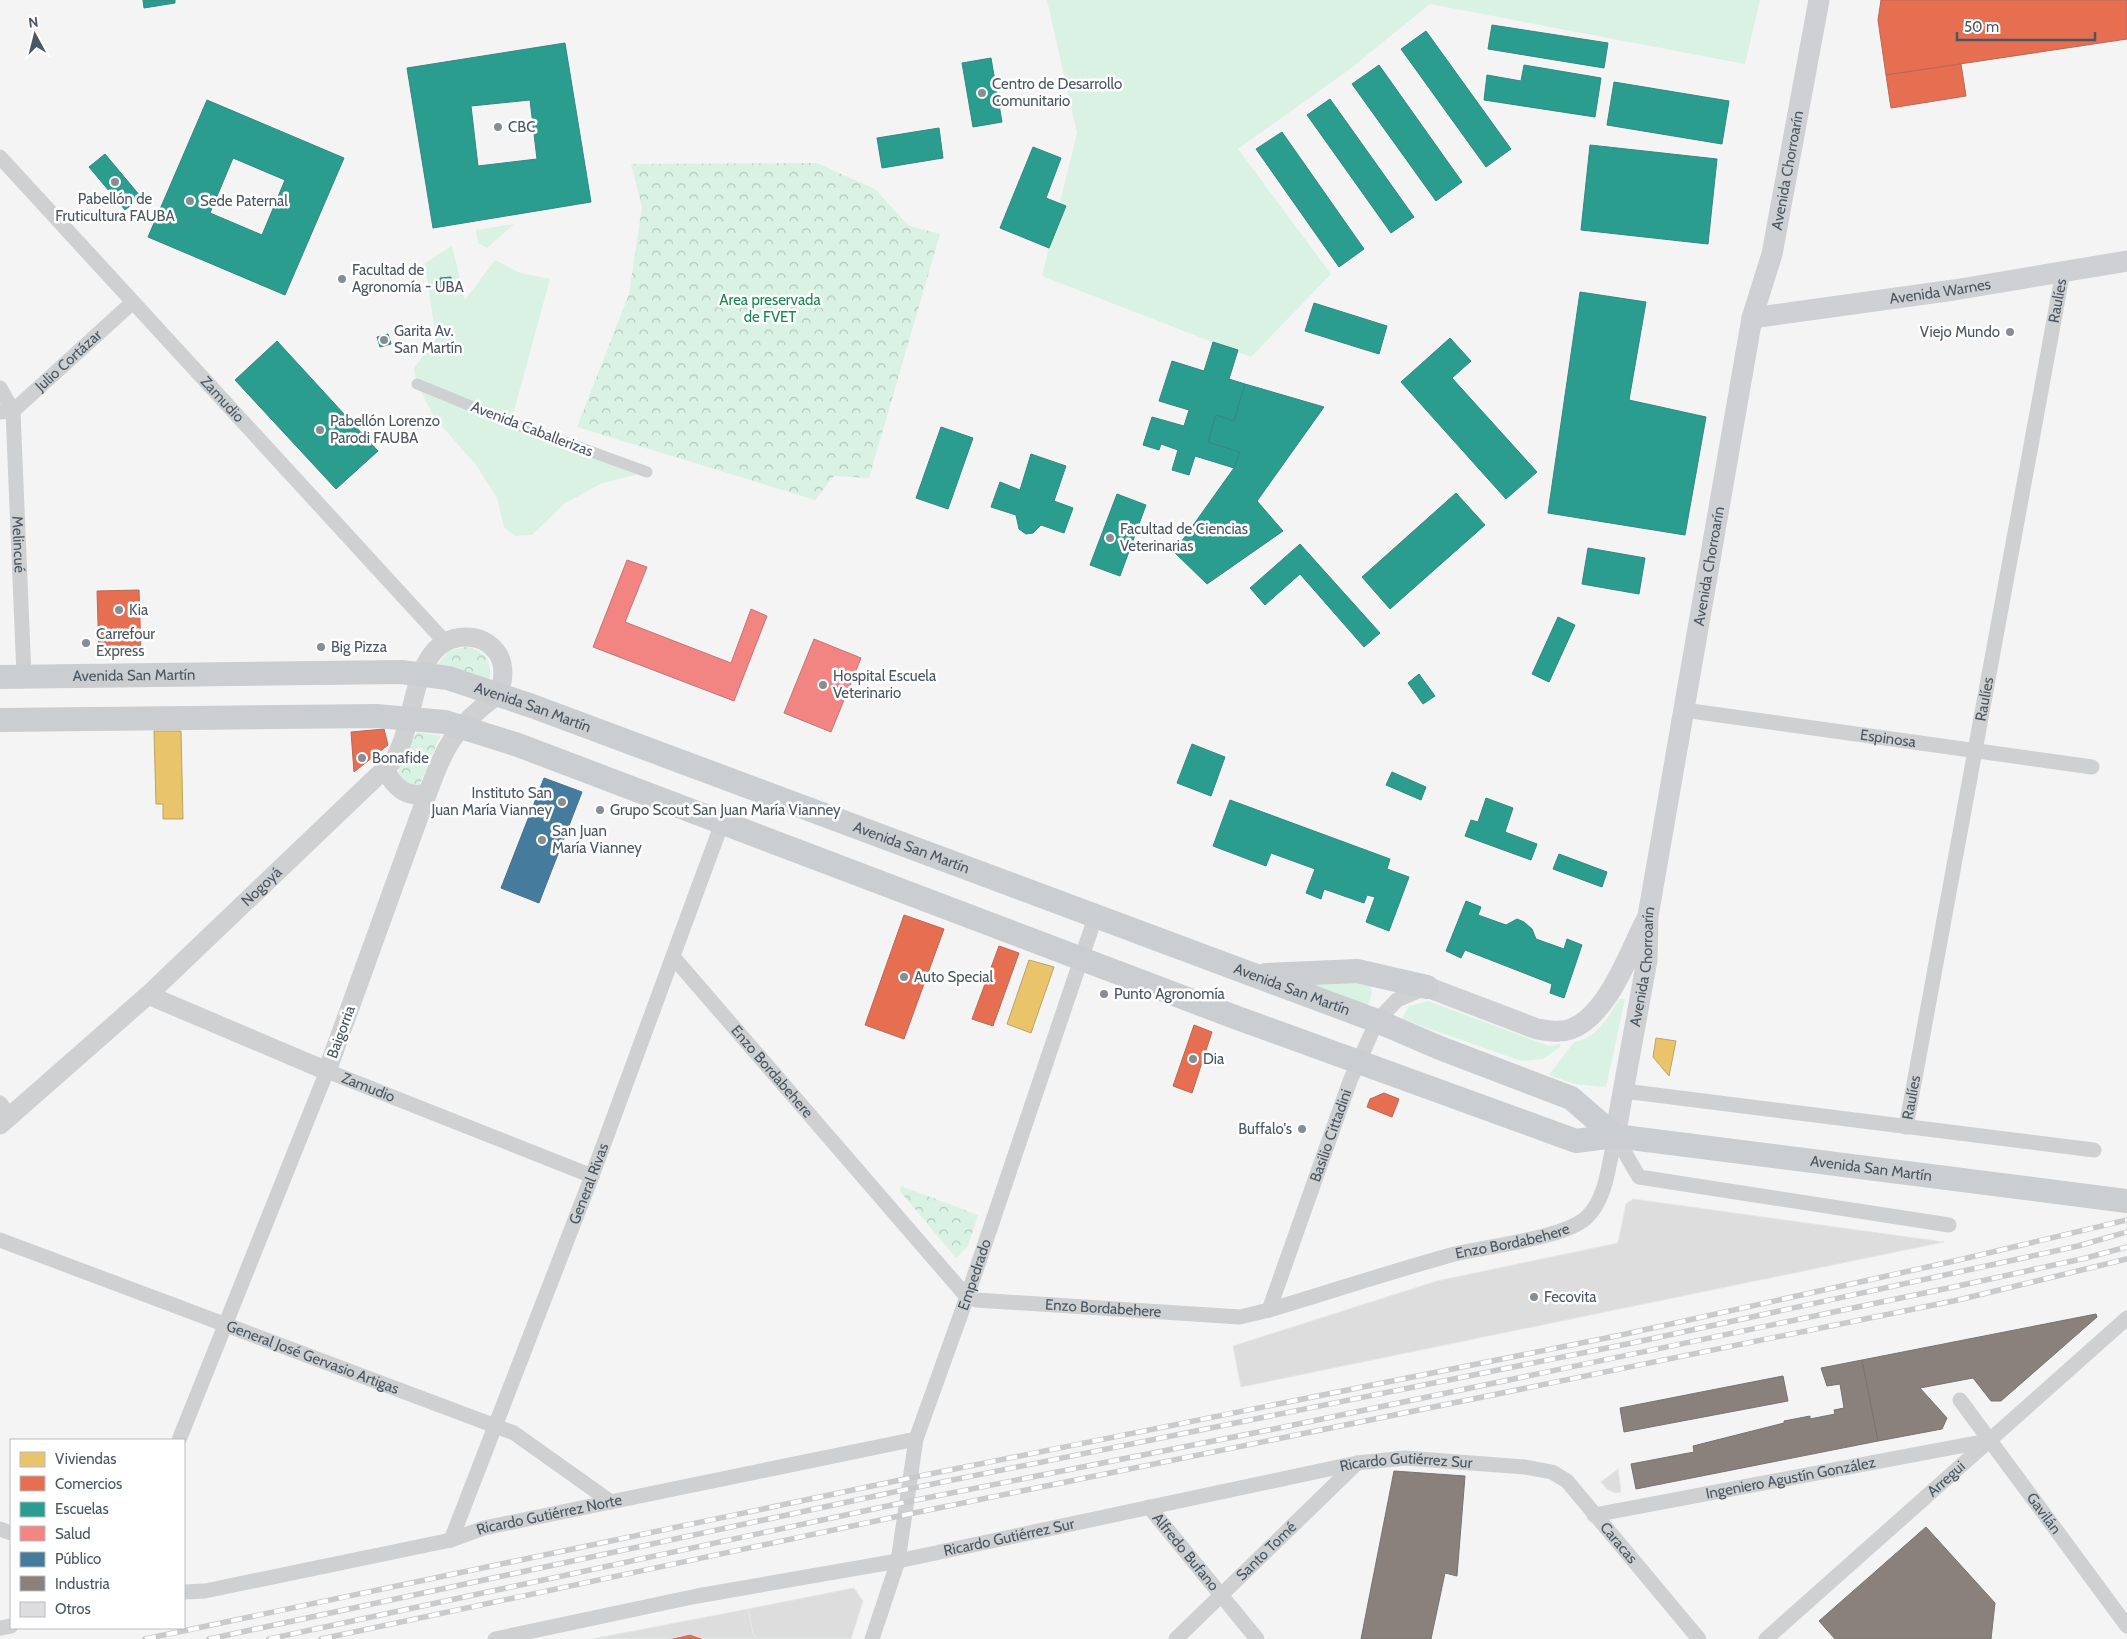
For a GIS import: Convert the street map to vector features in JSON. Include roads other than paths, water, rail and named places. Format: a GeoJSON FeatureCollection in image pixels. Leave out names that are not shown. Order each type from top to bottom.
{"type":"FeatureCollection","features":[{"type":"Feature","properties":{"kind":"main road","name":"Avenida Chorroarín"},"geometry":{"type":"LineString","coordinates":[[1615,1136],[1647,960],[1648,916],[1752,318],[1772,254],[1818,0]]}},
{"type":"Feature","properties":{"kind":"main road","name":"Avenida Warnes"},"geometry":{"type":"LineString","coordinates":[[1752,318],[1954,290],[2127,261]]}},
{"type":"Feature","properties":{"kind":"main road","name":"Avenida San Martín"},"geometry":{"type":"LineString","coordinates":[[0,677],[400,672],[422,673],[448,678],[689,763],[1377,1021],[1440,1048],[1571,1098],[1615,1136]]}},
{"type":"Feature","properties":{"kind":"main road","name":"Avenida San Martín"},"geometry":{"type":"LineString","coordinates":[[0,720],[376,716],[409,718],[462,727],[518,745],[1081,958],[1576,1141],[1615,1136],[2127,1201]]}},
{"type":"Feature","properties":{"kind":"main road"},"geometry":{"type":"LineString","coordinates":[[1255,976],[1357,971],[1427,987],[1537,1030],[1555,1032],[1570,1030],[1591,1015],[1612,988],[1648,916]]}},
{"type":"Feature","properties":{"kind":"street","name":"Zamudio"},"geometry":{"type":"LineString","coordinates":[[0,157],[445,642]]}},
{"type":"Feature","properties":{"kind":"street","name":"Raulíes"},"geometry":{"type":"LineString","coordinates":[[1906,1127],[2063,271]]}},
{"type":"Feature","properties":{"kind":"street","name":"Julio Cortázar"},"geometry":{"type":"LineString","coordinates":[[6,412],[133,302]]}},
{"type":"Feature","properties":{"kind":"street","name":"Avenida Caballerizas"},"geometry":{"type":"LineString","coordinates":[[418,384],[510,422],[647,472]]}},
{"type":"Feature","properties":{"kind":"street"},"geometry":{"type":"LineString","coordinates":[[0,388],[6,412]]}},
{"type":"Feature","properties":{"kind":"street","name":"Melincué"},"geometry":{"type":"LineString","coordinates":[[6,412],[24,676]]}},
{"type":"Feature","properties":{"kind":"street"},"geometry":{"type":"LineString","coordinates":[[445,642],[466,637],[484,640],[499,654],[502,664],[502,681],[497,694]]}},
{"type":"Feature","properties":{"kind":"street","name":"Nogoyá"},"geometry":{"type":"LineString","coordinates":[[3,1115],[148,995],[385,769],[397,755],[427,660],[438,646],[445,642]]}},
{"type":"Feature","properties":{"kind":"street","name":"Baigorria"},"geometry":{"type":"LineString","coordinates":[[179,1439],[327,1070],[428,792],[446,749],[462,727],[497,694]]}},
{"type":"Feature","properties":{"kind":"street","name":"Espinosa"},"geometry":{"type":"LineString","coordinates":[[1684,710],[2092,767]]}},
{"type":"Feature","properties":{"kind":"street"},"geometry":{"type":"LineString","coordinates":[[385,769],[395,785],[402,791],[417,795],[428,792]]}},
{"type":"Feature","properties":{"kind":"street","name":"General Rivas"},"geometry":{"type":"LineString","coordinates":[[451,1540],[592,1176],[674,958],[722,823]]}},
{"type":"Feature","properties":{"kind":"street","name":"Empedrado"},"geometry":{"type":"LineString","coordinates":[[872,1639],[898,1561],[916,1439],[967,1297],[1096,915]]}},
{"type":"Feature","properties":{"kind":"street","name":"Enzo Bordabehere"},"geometry":{"type":"LineString","coordinates":[[674,958],[967,1297],[976,1300],[1240,1317],[1269,1310],[1453,1255],[1566,1230],[1586,1218],[1594,1209],[1602,1192],[1615,1136]]}},
{"type":"Feature","properties":{"kind":"street","name":"Basilio Cittadini"},"geometry":{"type":"LineString","coordinates":[[1269,1310],[1359,1062],[1377,1021],[1397,1000],[1427,987]]}},
{"type":"Feature","properties":{"kind":"street","name":"Zamudio"},"geometry":{"type":"LineString","coordinates":[[148,995],[327,1070],[592,1176]]}},
{"type":"Feature","properties":{"kind":"street"},"geometry":{"type":"LineString","coordinates":[[1624,1091],[2094,1150]]}},
{"type":"Feature","properties":{"kind":"street","name":"Avenida San Martín"},"geometry":{"type":"LineString","coordinates":[[1615,1136],[1639,1177],[1949,1225]]}},
{"type":"Feature","properties":{"kind":"street","name":"General José Gervasio Artigas"},"geometry":{"type":"LineString","coordinates":[[0,1240],[225,1326],[514,1432],[611,1502]]}},
{"type":"Feature","properties":{"kind":"street","name":"Arregui"},"geometry":{"type":"LineString","coordinates":[[1766,1639],[2127,1318]]}},
{"type":"Feature","properties":{"kind":"street","name":"Gavilán"},"geometry":{"type":"LineString","coordinates":[[1960,1400],[1988,1441],[2127,1626]]}},
{"type":"Feature","properties":{"kind":"street","name":"Ricardo Gutiérrez Norte"},"geometry":{"type":"LineString","coordinates":[[185,1592],[205,1591],[451,1540],[484,1528],[916,1439]]}},
{"type":"Feature","properties":{"kind":"street","name":"Ingeniero Agustín González"},"geometry":{"type":"LineString","coordinates":[[1594,1515],[1988,1441]]}},
{"type":"Feature","properties":{"kind":"street","name":"Ricardo Gutiérrez Sur"},"geometry":{"type":"LineString","coordinates":[[495,1639],[697,1596],[898,1561],[1357,1463],[1405,1458],[1525,1468]]}},
{"type":"Feature","properties":{"kind":"street","name":"Santo Tomé"},"geometry":{"type":"LineString","coordinates":[[1176,1639],[1357,1463]]}},
{"type":"Feature","properties":{"kind":"street","name":"Caracas"},"geometry":{"type":"LineString","coordinates":[[1525,1468],[1552,1472],[1567,1482],[1699,1639]]}},
{"type":"Feature","properties":{"kind":"street","name":"Alfredo Bufano"},"geometry":{"type":"LineString","coordinates":[[1149,1507],[1257,1639]]}},
{"type":"Feature","properties":{"kind":"railway"},"geometry":{"type":"LineString","coordinates":[[145,1639],[910,1478],[1621,1335],[1950,1262],[2127,1220]]}},
{"type":"Feature","properties":{"kind":"railway"},"geometry":{"type":"LineString","coordinates":[[209,1639],[908,1489],[1632,1343],[2078,1246],[2127,1232]]}},
{"type":"Feature","properties":{"kind":"railway"},"geometry":{"type":"LineString","coordinates":[[269,1639],[906,1502],[1279,1428],[1958,1286],[2127,1247]]}},
{"type":"Feature","properties":{"kind":"railway"},"geometry":{"type":"LineString","coordinates":[[321,1639],[904,1515],[1958,1300],[2127,1259]]}},
{"type":"Feature","properties":{"kind":"place","name":"Centro de Desarrollo Comunitario"},"geometry":{"type":"Point","coordinates":[982,93]}},
{"type":"Feature","properties":{"kind":"place","name":"CBC"},"geometry":{"type":"Point","coordinates":[498,127]}},
{"type":"Feature","properties":{"kind":"place","name":"Pabellón de Fruticultura FAUBA"},"geometry":{"type":"Point","coordinates":[115,182]}},
{"type":"Feature","properties":{"kind":"place","name":"Sede Paternal"},"geometry":{"type":"Point","coordinates":[190,201]}},
{"type":"Feature","properties":{"kind":"place","name":"Facultad de Agronomía - UBA"},"geometry":{"type":"Point","coordinates":[342,279]}},
{"type":"Feature","properties":{"kind":"place","name":"Viejo Mundo"},"geometry":{"type":"Point","coordinates":[2010,332]}},
{"type":"Feature","properties":{"kind":"place","name":"Garita Av. San Martín"},"geometry":{"type":"Point","coordinates":[384,340]}},
{"type":"Feature","properties":{"kind":"place","name":"Pabellón Lorenzo Parodi FAUBA"},"geometry":{"type":"Point","coordinates":[320,430]}},
{"type":"Feature","properties":{"kind":"place","name":"Facultad de Ciencias Veterinarias"},"geometry":{"type":"Point","coordinates":[1110,538]}},
{"type":"Feature","properties":{"kind":"place","name":"Kia"},"geometry":{"type":"Point","coordinates":[119,610]}},
{"type":"Feature","properties":{"kind":"place","name":"Carrefour Express"},"geometry":{"type":"Point","coordinates":[86,643]}},
{"type":"Feature","properties":{"kind":"place","name":"Big Pizza"},"geometry":{"type":"Point","coordinates":[321,647]}},
{"type":"Feature","properties":{"kind":"place","name":"Hospital Escuela Veterinario"},"geometry":{"type":"Point","coordinates":[823,685]}},
{"type":"Feature","properties":{"kind":"place","name":"Bonafide"},"geometry":{"type":"Point","coordinates":[362,758]}},
{"type":"Feature","properties":{"kind":"place","name":"Instituto San Juan María Vianney"},"geometry":{"type":"Point","coordinates":[562,802]}},
{"type":"Feature","properties":{"kind":"place","name":"Grupo Scout San Juan María Vianney"},"geometry":{"type":"Point","coordinates":[600,810]}},
{"type":"Feature","properties":{"kind":"place","name":"San Juan María Vianney"},"geometry":{"type":"Point","coordinates":[542,840]}},
{"type":"Feature","properties":{"kind":"place","name":"Auto Special"},"geometry":{"type":"Point","coordinates":[904,977]}},
{"type":"Feature","properties":{"kind":"place","name":"Punto Agronomía"},"geometry":{"type":"Point","coordinates":[1104,994]}},
{"type":"Feature","properties":{"kind":"place","name":"Dia"},"geometry":{"type":"Point","coordinates":[1193,1059]}},
{"type":"Feature","properties":{"kind":"place","name":"Buffalo's"},"geometry":{"type":"Point","coordinates":[1302,1129]}},
{"type":"Feature","properties":{"kind":"place","name":"Fecovita"},"geometry":{"type":"Point","coordinates":[1534,1297]}},
{"type":"Feature","properties":{"kind":"park label","name":"Area preservada de FVET"},"geometry":{"type":"Point","coordinates":[770,308]}}]}
